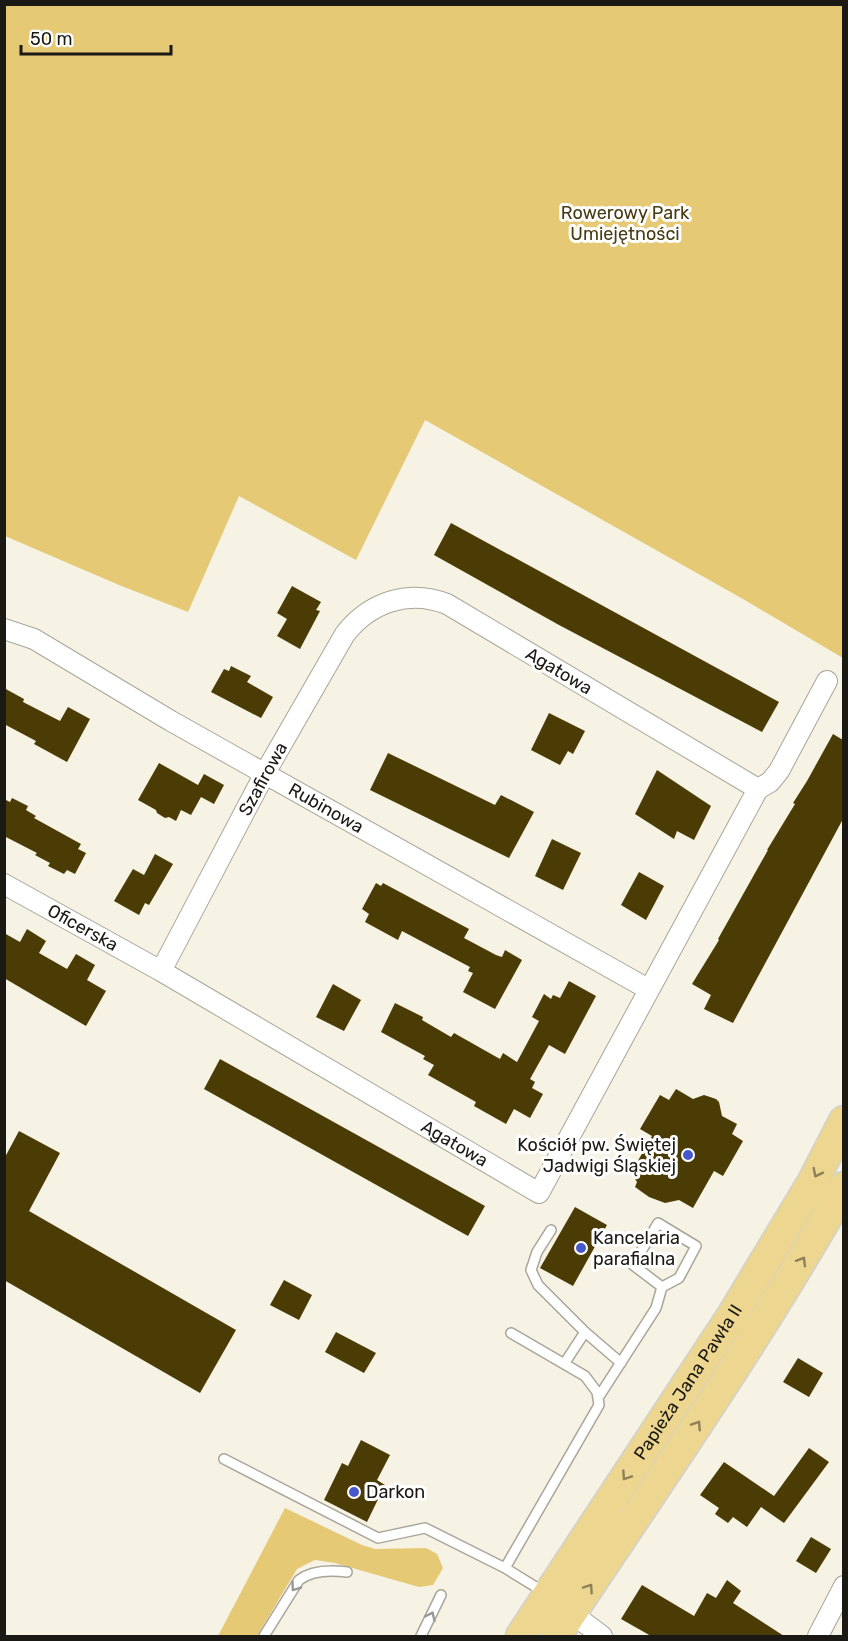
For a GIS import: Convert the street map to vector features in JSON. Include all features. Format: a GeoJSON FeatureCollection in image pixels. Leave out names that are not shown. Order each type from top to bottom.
{"type":"FeatureCollection","features":[{"type":"Feature","properties":{"kind":"main road","name":"Papieża Jana Pawła II"},"geometry":{"type":"LineString","coordinates":[[521,1636],[733,1314],[812,1183],[843,1121]]}},
{"type":"Feature","properties":{"kind":"main road","name":"Papieża Jana Pawła II"},"geometry":{"type":"LineString","coordinates":[[564,1625],[769,1315],[805,1256],[843,1186]]}},
{"type":"Feature","properties":{"kind":"street","name":"Agatowa"},"geometry":{"type":"LineString","coordinates":[[384,603],[418,597],[430,598],[447,604],[758,789]]}},
{"type":"Feature","properties":{"kind":"street","name":"Szafirowa"},"geometry":{"type":"LineString","coordinates":[[161,971],[265,773],[345,634],[361,617],[384,603]]}},
{"type":"Feature","properties":{"kind":"street","name":"Rubinowa"},"geometry":{"type":"LineString","coordinates":[[4,629],[33,639],[171,721],[648,989]]}},
{"type":"Feature","properties":{"kind":"street","name":"Agatowa"},"geometry":{"type":"LineString","coordinates":[[161,971],[539,1193],[758,789],[770,782],[779,771],[827,681]]}},
{"type":"Feature","properties":{"kind":"street","name":"Oficerska"},"geometry":{"type":"LineString","coordinates":[[4,884],[161,971]]}},
{"type":"Feature","properties":{"kind":"street"},"geometry":{"type":"LineString","coordinates":[[818,1636],[843,1586]]}},
{"type":"Feature","properties":{"kind":"street"},"geometry":{"type":"LineString","coordinates":[[548,1595],[564,1625],[602,1636]]}},
{"type":"Feature","properties":{"kind":"lane"},"geometry":{"type":"LineString","coordinates":[[598,1398],[656,1308],[662,1287],[679,1278],[696,1246],[658,1223],[633,1265],[662,1287]]}},
{"type":"Feature","properties":{"kind":"lane"},"geometry":{"type":"LineString","coordinates":[[551,1230],[537,1252],[531,1270],[538,1285],[585,1332],[621,1362]]}},
{"type":"Feature","properties":{"kind":"lane"},"geometry":{"type":"LineString","coordinates":[[564,1364],[585,1332]]}},
{"type":"Feature","properties":{"kind":"lane"},"geometry":{"type":"LineString","coordinates":[[505,1568],[599,1405],[590,1381],[511,1333]]}},
{"type":"Feature","properties":{"kind":"lane"},"geometry":{"type":"LineString","coordinates":[[224,1459],[378,1538],[425,1528],[505,1568],[548,1595]]}},
{"type":"Feature","properties":{"kind":"lane"},"geometry":{"type":"LineString","coordinates":[[264,1636],[299,1580],[314,1572],[347,1572]]}},
{"type":"Feature","properties":{"kind":"lane"},"geometry":{"type":"LineString","coordinates":[[421,1636],[441,1594]]}},
{"type":"Feature","properties":{"kind":"green space","name":"Rowerowy Park Umiejętności"},"geometry":{"type":"Polygon","coordinates":[[[5,4],[843,5],[843,658],[425,420],[356,560],[239,496],[188,612],[5,536],[5,4]]]}},
{"type":"Feature","properties":{"kind":"green space"},"geometry":{"type":"Polygon","coordinates":[[[285,1508],[375,1549],[426,1548],[437,1554],[443,1568],[433,1585],[419,1587],[335,1563],[315,1560],[297,1569],[257,1636],[218,1636],[285,1508]]]}},
{"type":"Feature","properties":{"kind":"building"},"geometry":{"type":"Polygon","coordinates":[[[451,523],[779,702],[762,732],[559,625],[434,555],[451,523]]]}},
{"type":"Feature","properties":{"kind":"building"},"geometry":{"type":"Polygon","coordinates":[[[292,586],[321,602],[316,610],[320,611],[300,649],[277,636],[287,619],[277,613],[292,586]]]}},
{"type":"Feature","properties":{"kind":"building"},"geometry":{"type":"Polygon","coordinates":[[[231,666],[251,676],[247,682],[273,697],[261,718],[211,692],[224,669],[229,671],[231,666]]]}},
{"type":"Feature","properties":{"kind":"building"},"geometry":{"type":"Polygon","coordinates":[[[4,688],[24,699],[23,702],[60,721],[68,707],[90,719],[67,762],[34,744],[36,741],[4,724],[4,688]]]}},
{"type":"Feature","properties":{"kind":"building"},"geometry":{"type":"Polygon","coordinates":[[[549,713],[585,731],[573,754],[568,751],[560,765],[531,750],[549,713]]]}},
{"type":"Feature","properties":{"kind":"building"},"geometry":{"type":"Polygon","coordinates":[[[833,734],[843,740],[843,819],[733,1023],[704,1009],[711,995],[692,984],[719,940],[833,734]]]}},
{"type":"Feature","properties":{"kind":"building"},"geometry":{"type":"Polygon","coordinates":[[[388,753],[495,805],[501,795],[534,812],[509,858],[370,790],[388,753]]]}},
{"type":"Feature","properties":{"kind":"building"},"geometry":{"type":"Polygon","coordinates":[[[159,763],[198,785],[204,774],[224,785],[214,804],[201,797],[191,815],[181,810],[176,821],[169,817],[165,818],[138,800],[159,763]]]}},
{"type":"Feature","properties":{"kind":"building"},"geometry":{"type":"Polygon","coordinates":[[[657,770],[711,806],[694,840],[677,831],[674,839],[635,814],[657,770]]]}},
{"type":"Feature","properties":{"kind":"building"},"geometry":{"type":"Polygon","coordinates":[[[12,798],[28,806],[26,810],[36,816],[34,818],[81,844],[78,849],[86,853],[75,874],[67,870],[64,874],[48,866],[50,863],[35,855],[37,853],[4,836],[4,799],[10,802],[12,798]]]}},
{"type":"Feature","properties":{"kind":"building"},"geometry":{"type":"Polygon","coordinates":[[[552,839],[581,853],[563,890],[535,876],[552,839]]]}},
{"type":"Feature","properties":{"kind":"building"},"geometry":{"type":"Polygon","coordinates":[[[155,854],[173,864],[149,905],[145,903],[139,915],[114,901],[133,869],[144,875],[155,854]]]}},
{"type":"Feature","properties":{"kind":"building"},"geometry":{"type":"Polygon","coordinates":[[[639,872],[664,886],[646,920],[621,905],[639,872]]]}},
{"type":"Feature","properties":{"kind":"building"},"geometry":{"type":"Polygon","coordinates":[[[376,883],[381,886],[383,883],[469,929],[464,938],[496,955],[502,957],[505,950],[522,960],[495,1009],[463,992],[473,973],[468,971],[470,967],[402,931],[398,940],[365,922],[369,914],[362,909],[376,883]]]}},
{"type":"Feature","properties":{"kind":"building"},"geometry":{"type":"Polygon","coordinates":[[[27,929],[46,941],[39,953],[67,969],[76,954],[95,965],[87,980],[106,991],[86,1026],[4,978],[4,933],[20,942],[27,929]]]}},
{"type":"Feature","properties":{"kind":"building"},"geometry":{"type":"Polygon","coordinates":[[[569,981],[596,996],[565,1054],[549,1045],[530,1079],[535,1082],[532,1088],[543,1094],[530,1118],[514,1109],[506,1124],[474,1106],[476,1102],[428,1075],[434,1065],[423,1059],[425,1056],[381,1032],[395,1003],[423,1017],[422,1020],[451,1037],[454,1033],[500,1059],[503,1053],[517,1062],[539,1021],[532,1017],[544,994],[551,999],[553,995],[560,998],[569,981]]]}},
{"type":"Feature","properties":{"kind":"building"},"geometry":{"type":"Polygon","coordinates":[[[333,984],[361,1000],[344,1031],[316,1017],[333,984]]]}},
{"type":"Feature","properties":{"kind":"building"},"geometry":{"type":"Polygon","coordinates":[[[220,1059],[485,1206],[468,1236],[204,1089],[220,1059]]]}},
{"type":"Feature","properties":{"kind":"building","name":"Kościół pw. Świętej Jadwigi Śląskiej"},"geometry":{"type":"Polygon","coordinates":[[[676,1089],[693,1099],[704,1095],[716,1099],[719,1102],[722,1116],[737,1124],[732,1134],[743,1141],[723,1176],[714,1171],[693,1208],[679,1200],[665,1203],[649,1197],[635,1187],[637,1182],[631,1173],[652,1136],[640,1129],[660,1095],[669,1100],[676,1089]]]}},
{"type":"Feature","properties":{"kind":"building"},"geometry":{"type":"Polygon","coordinates":[[[19,1131],[60,1153],[29,1211],[236,1330],[200,1393],[4,1280],[4,1159],[19,1131]]]}},
{"type":"Feature","properties":{"kind":"building"},"geometry":{"type":"Polygon","coordinates":[[[575,1207],[607,1225],[573,1286],[540,1268],[575,1207]]]}},
{"type":"Feature","properties":{"kind":"building"},"geometry":{"type":"Polygon","coordinates":[[[284,1280],[312,1295],[299,1320],[270,1305],[284,1280]]]}},
{"type":"Feature","properties":{"kind":"building"},"geometry":{"type":"Polygon","coordinates":[[[336,1332],[376,1353],[364,1373],[325,1352],[336,1332]]]}},
{"type":"Feature","properties":{"kind":"building"},"geometry":{"type":"Polygon","coordinates":[[[798,1358],[823,1373],[809,1397],[783,1382],[798,1358]]]}},
{"type":"Feature","properties":{"kind":"building","name":"Darkon"},"geometry":{"type":"Polygon","coordinates":[[[361,1440],[390,1455],[377,1480],[385,1485],[367,1522],[324,1500],[342,1463],[348,1466],[361,1440]]]}},
{"type":"Feature","properties":{"kind":"building"},"geometry":{"type":"Polygon","coordinates":[[[809,1448],[829,1462],[784,1523],[761,1507],[747,1527],[733,1517],[728,1523],[715,1514],[719,1508],[700,1495],[724,1462],[774,1496],[809,1448]]]}},
{"type":"Feature","properties":{"kind":"building"},"geometry":{"type":"Polygon","coordinates":[[[811,1537],[831,1549],[816,1573],[796,1561],[811,1537]]]}},
{"type":"Feature","properties":{"kind":"building"},"geometry":{"type":"Polygon","coordinates":[[[727,1580],[741,1591],[733,1603],[784,1636],[651,1636],[621,1619],[642,1585],[694,1616],[707,1593],[716,1598],[727,1580]]]}},
{"type":"Feature","properties":{"kind":"place","name":"Kościół pw. Świętej Jadwigi Śląskiej"},"geometry":{"type":"Point","coordinates":[688,1155]}},
{"type":"Feature","properties":{"kind":"place","name":"Kancelaria parafialna"},"geometry":{"type":"Point","coordinates":[581,1248]}},
{"type":"Feature","properties":{"kind":"place","name":"Darkon"},"geometry":{"type":"Point","coordinates":[354,1492]}}]}
